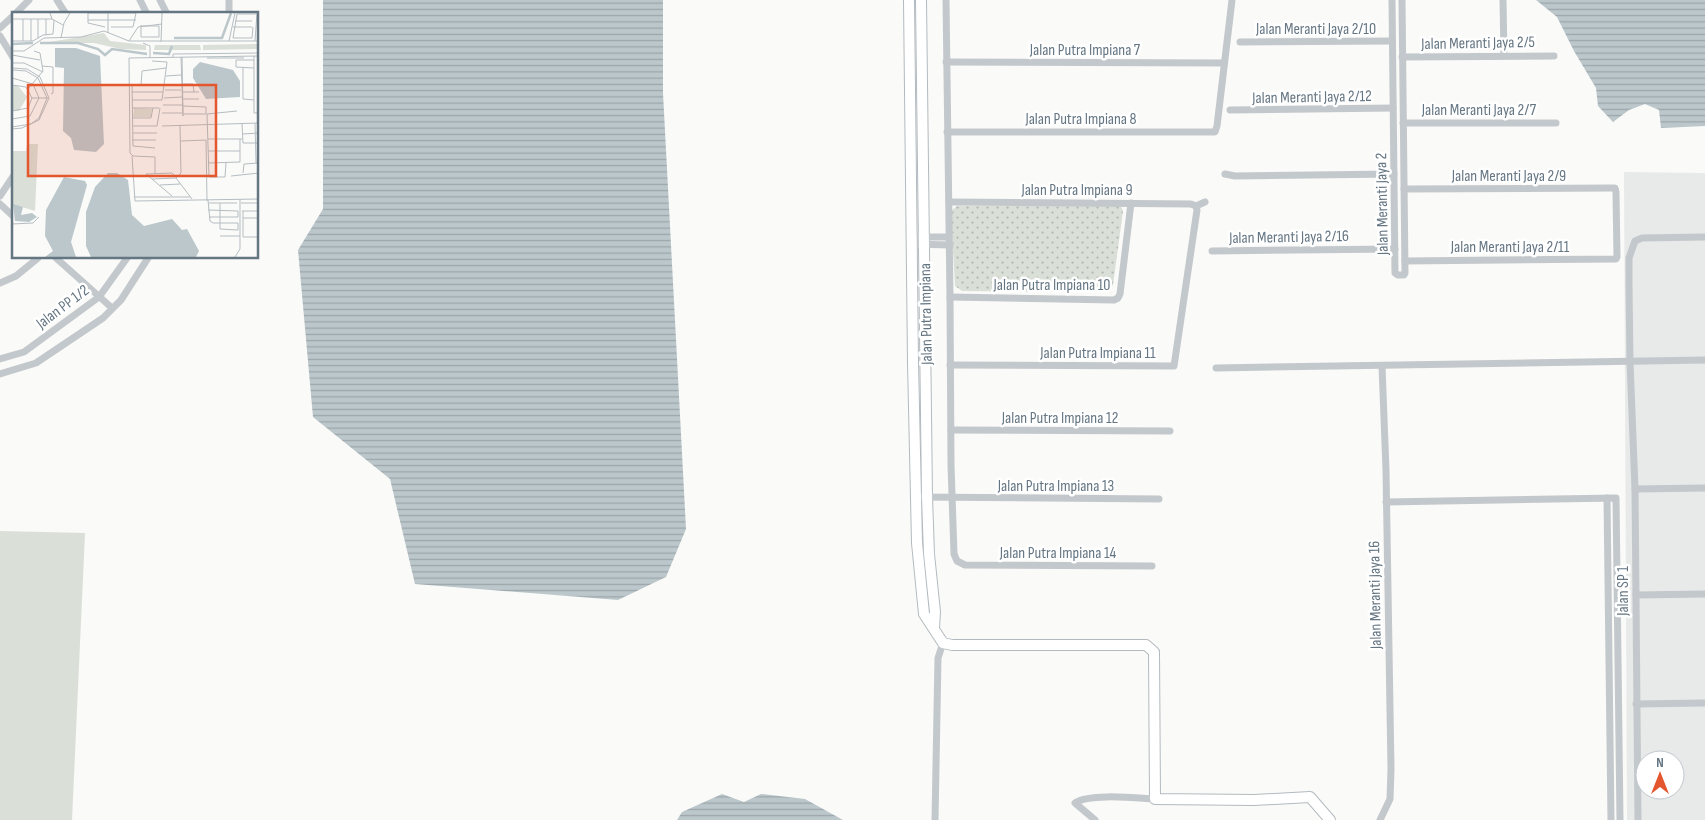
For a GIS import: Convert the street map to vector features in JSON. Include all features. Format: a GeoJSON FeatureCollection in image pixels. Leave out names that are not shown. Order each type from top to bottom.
{"type":"FeatureCollection","features":[{"type":"Feature","properties":{"kind":"street"},"geometry":{"type":"LineString","coordinates":[[16,12],[29,0]]}},
{"type":"Feature","properties":{"kind":"street"},"geometry":{"type":"LineString","coordinates":[[57,0],[65,12]]}},
{"type":"Feature","properties":{"kind":"street"},"geometry":{"type":"LineString","coordinates":[[140,0],[146,12]]}},
{"type":"Feature","properties":{"kind":"street"},"geometry":{"type":"LineString","coordinates":[[160,0],[166,12]]}},
{"type":"Feature","properties":{"kind":"street","name":"Jalan Putra Impiana"},"geometry":{"type":"LineString","coordinates":[[909,0],[913,362],[922,497],[935,612],[934,628]]}},
{"type":"Feature","properties":{"kind":"street","name":"Jalan Putra Impiana"},"geometry":{"type":"LineString","coordinates":[[921,0],[924,241],[922,497],[917,537],[924,614],[934,628]]}},
{"type":"Feature","properties":{"kind":"street"},"geometry":{"type":"LineString","coordinates":[[946,0],[953,498]]}},
{"type":"Feature","properties":{"kind":"street"},"geometry":{"type":"LineString","coordinates":[[1224,63],[1232,0]]}},
{"type":"Feature","properties":{"kind":"street","name":"Jalan Meranti Jaya 2"},"geometry":{"type":"LineString","coordinates":[[1392,0],[1395,273],[1404,275],[1402,0]]}},
{"type":"Feature","properties":{"kind":"street"},"geometry":{"type":"LineString","coordinates":[[1503,0],[1504,56]]}},
{"type":"Feature","properties":{"kind":"street"},"geometry":{"type":"LineString","coordinates":[[0,28],[12,16]]}},
{"type":"Feature","properties":{"kind":"street"},"geometry":{"type":"LineString","coordinates":[[0,36],[12,55]]}},
{"type":"Feature","properties":{"kind":"street","name":"Jalan Meranti Jaya 2/10"},"geometry":{"type":"LineString","coordinates":[[1240,42],[1392,41]]}},
{"type":"Feature","properties":{"kind":"street","name":"Jalan Meranti Jaya 2/5"},"geometry":{"type":"LineString","coordinates":[[1402,57],[1554,56]]}},
{"type":"Feature","properties":{"kind":"street","name":"Jalan Putra Impiana 7"},"geometry":{"type":"LineString","coordinates":[[946,62],[1224,63]]}},
{"type":"Feature","properties":{"kind":"street","name":"Jalan Putra Impiana 8"},"geometry":{"type":"LineString","coordinates":[[947,132],[1215,132],[1224,63]]}},
{"type":"Feature","properties":{"kind":"street"},"geometry":{"type":"LineString","coordinates":[[1393,75],[1403,74]]}},
{"type":"Feature","properties":{"kind":"street","name":"Jalan Meranti Jaya 2/12"},"geometry":{"type":"LineString","coordinates":[[1230,110],[1394,108]]}},
{"type":"Feature","properties":{"kind":"street","name":"Jalan Meranti Jaya 2/7"},"geometry":{"type":"LineString","coordinates":[[1403,123],[1556,123]]}},
{"type":"Feature","properties":{"kind":"street"},"geometry":{"type":"LineString","coordinates":[[1225,174],[1235,176],[1394,174]]}},
{"type":"Feature","properties":{"kind":"street"},"geometry":{"type":"LineString","coordinates":[[0,196],[12,178]]}},
{"type":"Feature","properties":{"kind":"street","name":"Jalan Meranti Jaya 2/9"},"geometry":{"type":"LineString","coordinates":[[1404,189],[1615,188],[1616,259]]}},
{"type":"Feature","properties":{"kind":"street","name":"Jalan Putra Impiana 9"},"geometry":{"type":"LineString","coordinates":[[949,202],[1131,203],[1191,204],[1196,206],[1205,202]]}},
{"type":"Feature","properties":{"kind":"street","name":"Jalan Putra Impiana 10"},"geometry":{"type":"LineString","coordinates":[[950,297],[1114,300],[1118,298],[1131,203]]}},
{"type":"Feature","properties":{"kind":"street"},"geometry":{"type":"LineString","coordinates":[[0,204],[12,215]]}},
{"type":"Feature","properties":{"kind":"street","name":"Jalan Putra Impiana 11"},"geometry":{"type":"LineString","coordinates":[[950,365],[1174,366],[1197,210],[1196,206]]}},
{"type":"Feature","properties":{"kind":"street"},"geometry":{"type":"LineString","coordinates":[[924,241],[949,237]]}},
{"type":"Feature","properties":{"kind":"street","name":"Jalan SP 1"},"geometry":{"type":"LineString","coordinates":[[1638,820],[1635,489],[1630,362],[1629,258],[1636,241],[1642,238],[1705,237]]}},
{"type":"Feature","properties":{"kind":"street"},"geometry":{"type":"LineString","coordinates":[[912,240],[950,245]]}},
{"type":"Feature","properties":{"kind":"street","name":"Jalan Meranti Jaya 2/16"},"geometry":{"type":"LineString","coordinates":[[1212,251],[1395,249]]}},
{"type":"Feature","properties":{"kind":"street"},"geometry":{"type":"LineString","coordinates":[[0,284],[16,276],[37,259]]}},
{"type":"Feature","properties":{"kind":"street"},"geometry":{"type":"LineString","coordinates":[[57,259],[112,308]]}},
{"type":"Feature","properties":{"kind":"street","name":"Jalan PP 1/2"},"geometry":{"type":"LineString","coordinates":[[0,359],[24,352],[99,297],[126,259]]}},
{"type":"Feature","properties":{"kind":"street"},"geometry":{"type":"LineString","coordinates":[[0,374],[36,363],[103,318],[121,300],[147,259]]}},
{"type":"Feature","properties":{"kind":"street","name":"Jalan Meranti Jaya 2/11"},"geometry":{"type":"LineString","coordinates":[[1405,261],[1616,259]]}},
{"type":"Feature","properties":{"kind":"street"},"geometry":{"type":"LineString","coordinates":[[1216,368],[1705,360]]}},
{"type":"Feature","properties":{"kind":"street","name":"Jalan Meranti Jaya 16"},"geometry":{"type":"LineString","coordinates":[[1380,820],[1390,799],[1392,770],[1382,366]]}},
{"type":"Feature","properties":{"kind":"street","name":"Jalan Putra Impiana 12"},"geometry":{"type":"LineString","coordinates":[[951,430],[1170,431]]}},
{"type":"Feature","properties":{"kind":"street"},"geometry":{"type":"LineString","coordinates":[[1635,489],[1705,488]]}},
{"type":"Feature","properties":{"kind":"street","name":"Jalan Putra Impiana 13"},"geometry":{"type":"LineString","coordinates":[[922,497],[1160,499]]}},
{"type":"Feature","properties":{"kind":"street","name":"Jalan Putra Impiana 14"},"geometry":{"type":"LineString","coordinates":[[953,498],[954,554],[957,561],[965,565],[1152,566]]}},
{"type":"Feature","properties":{"kind":"street"},"geometry":{"type":"LineString","coordinates":[[1607,498],[1611,820]]}},
{"type":"Feature","properties":{"kind":"street"},"geometry":{"type":"LineString","coordinates":[[1386,502],[1616,498],[1620,820]]}},
{"type":"Feature","properties":{"kind":"street"},"geometry":{"type":"LineString","coordinates":[[1636,595],[1705,594]]}},
{"type":"Feature","properties":{"kind":"street"},"geometry":{"type":"LineString","coordinates":[[934,628],[943,643],[952,645],[1146,645],[1151,648],[1154,652],[1155,799]]}},
{"type":"Feature","properties":{"kind":"street"},"geometry":{"type":"LineString","coordinates":[[935,820],[938,658],[943,643]]}},
{"type":"Feature","properties":{"kind":"street"},"geometry":{"type":"LineString","coordinates":[[1636,704],[1705,703]]}},
{"type":"Feature","properties":{"kind":"street"},"geometry":{"type":"LineString","coordinates":[[1095,820],[1075,803],[1082,799],[1101,798],[1254,800],[1310,797],[1330,820]]}},
{"type":"Feature","properties":{"kind":"shaded area"},"geometry":{"type":"Polygon","coordinates":[[[323,0],[663,0],[663,93],[686,529],[666,577],[618,600],[415,584],[390,479],[313,417],[298,250],[323,209],[323,0]]]}},
{"type":"Feature","properties":{"kind":"shaded area"},"geometry":{"type":"Polygon","coordinates":[[[1536,0],[1705,0],[1705,126],[1661,128],[1659,110],[1645,104],[1629,110],[1613,122],[1598,106],[1596,88],[1557,17],[1536,0]]]}},
{"type":"Feature","properties":{"kind":"shaded area"},"geometry":{"type":"Polygon","coordinates":[[[1624,172],[1705,173],[1705,820],[1627,820],[1624,172]]]}},
{"type":"Feature","properties":{"kind":"shaded area"},"geometry":{"type":"Polygon","coordinates":[[[957,206],[1121,206],[1123,211],[1113,285],[1106,292],[962,291],[955,286],[951,211],[957,206]]]}},
{"type":"Feature","properties":{"kind":"shaded area"},"geometry":{"type":"Polygon","coordinates":[[[0,531],[85,533],[72,820],[0,820],[0,531]]]}},
{"type":"Feature","properties":{"kind":"shaded area"},"geometry":{"type":"Polygon","coordinates":[[[722,794],[744,802],[761,794],[805,799],[843,820],[677,820],[682,812],[722,794]]]}}]}
